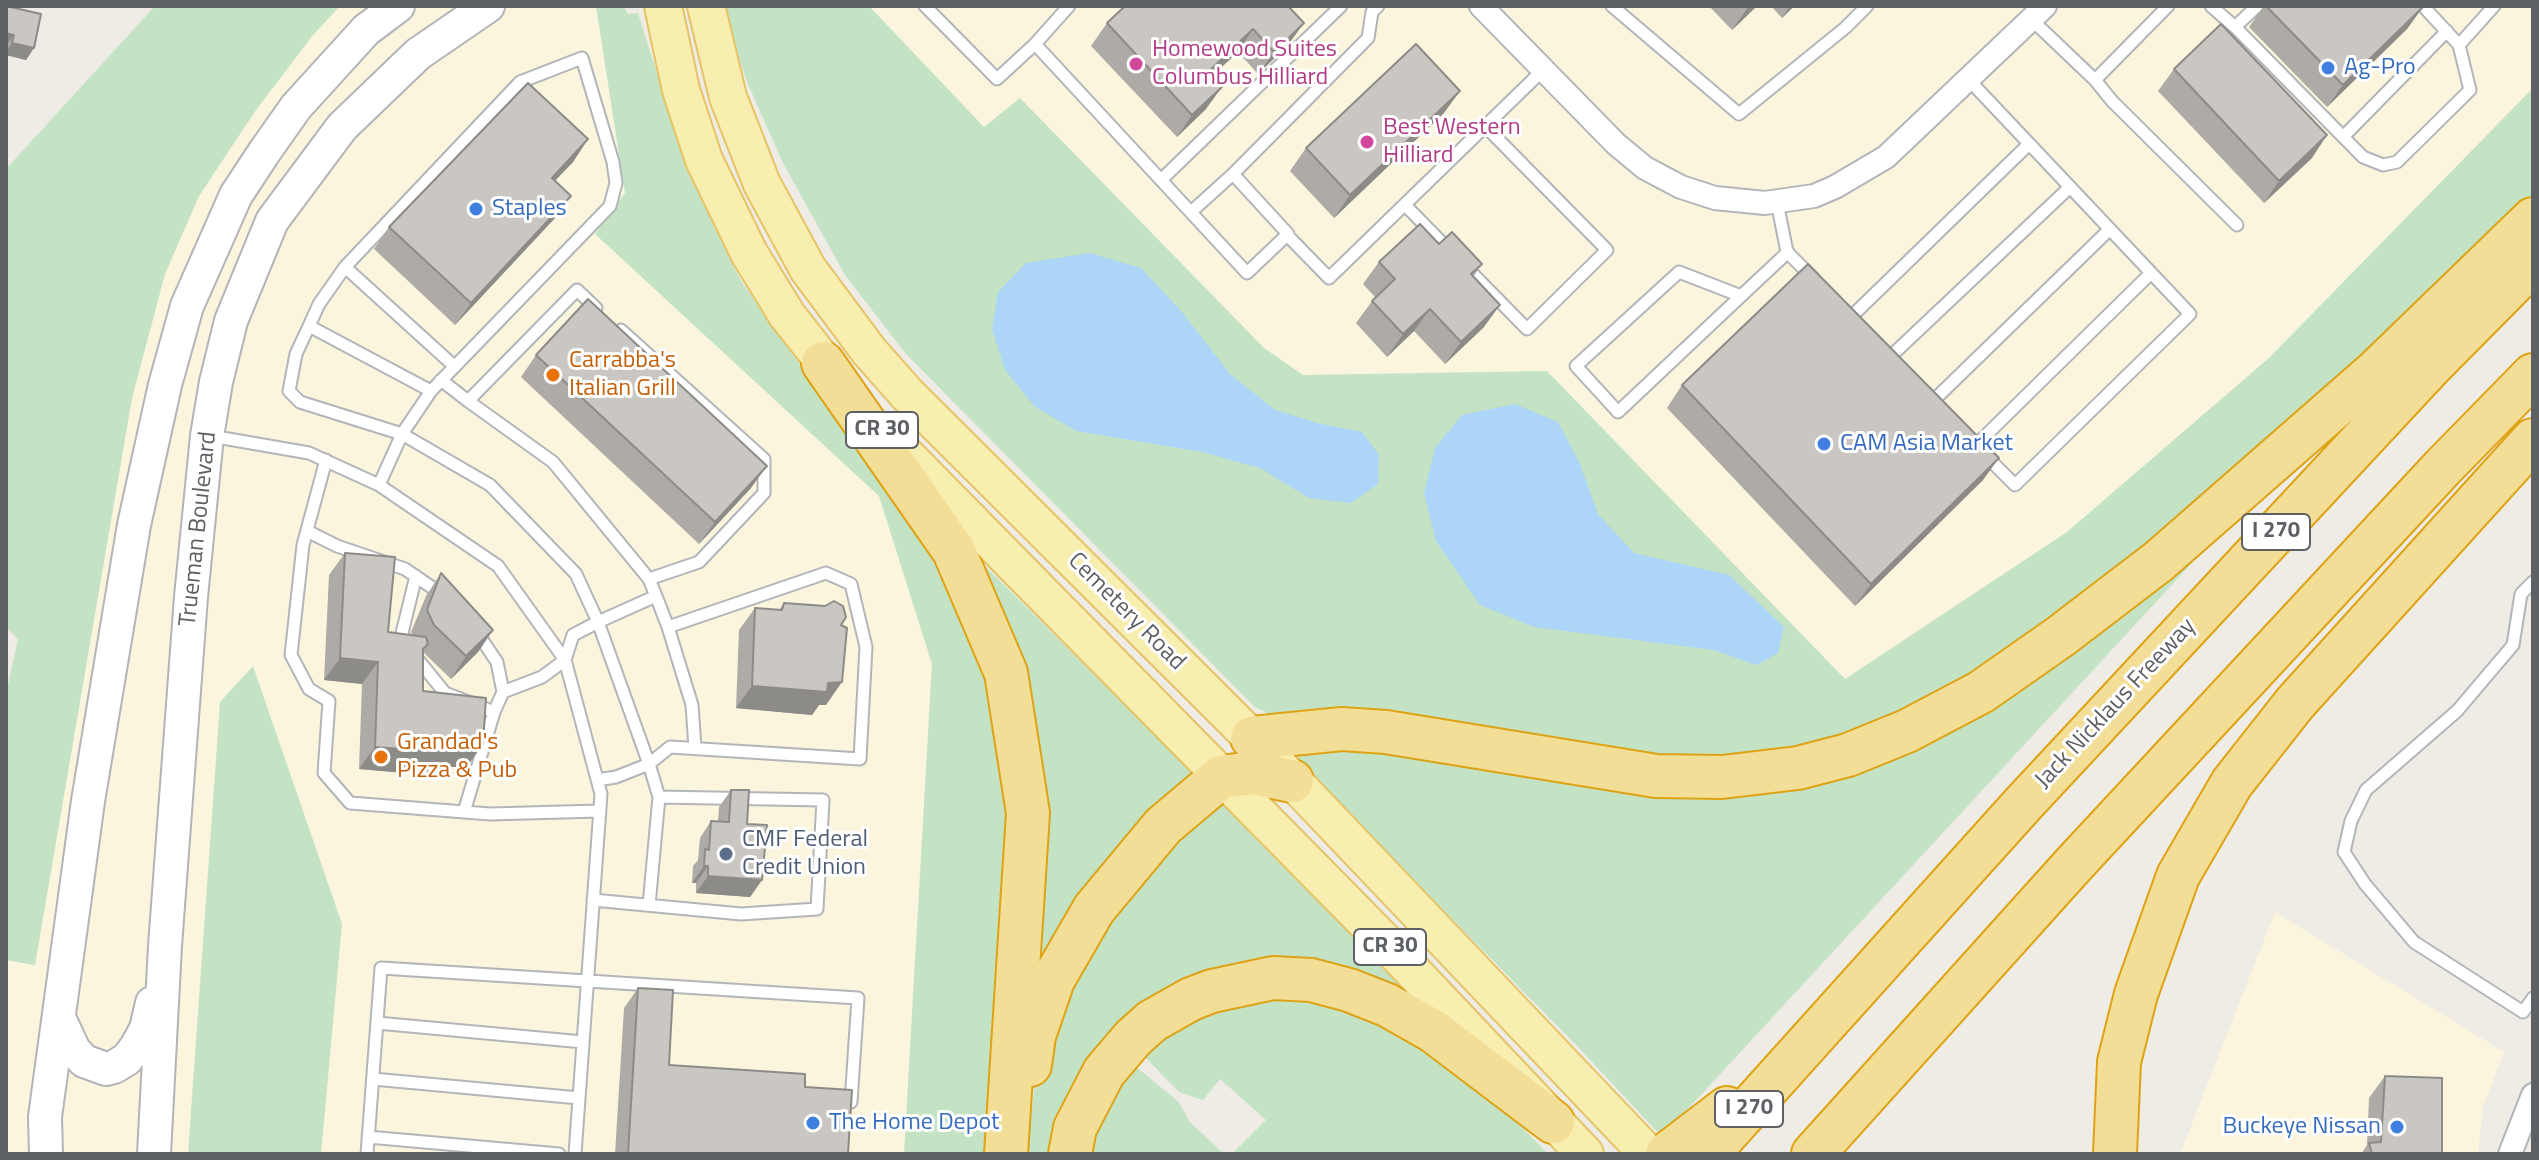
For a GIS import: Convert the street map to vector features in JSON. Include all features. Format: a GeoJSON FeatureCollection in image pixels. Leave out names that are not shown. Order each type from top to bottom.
{"type":"FeatureCollection","features":[{"type":"Feature","properties":{"kind":"highway"},"geometry":{"type":"LineString","coordinates":[[1252,738],[1342,729],[1386,732],[1643,774],[1722,777],[1798,768],[1863,749],[1907,731],[1981,692],[2159,561],[2376,371],[2533,219]]}},
{"type":"Feature","properties":{"kind":"highway","name":"Jack Nicklaus Freeway"},"geometry":{"type":"LineString","coordinates":[[1708,1154],[2023,804],[2431,366],[2533,263]]}},
{"type":"Feature","properties":{"kind":"highway"},"geometry":{"type":"LineString","coordinates":[[823,363],[954,551],[1006,673],[1028,813],[1006,1154]]}},
{"type":"Feature","properties":{"kind":"highway"},"geometry":{"type":"LineString","coordinates":[[1813,1154],[2074,864],[2443,467],[2533,375]]}},
{"type":"Feature","properties":{"kind":"highway"},"geometry":{"type":"LineString","coordinates":[[2115,1154],[2119,1062],[2136,994],[2178,876],[2216,810],[2232,783],[2295,703],[2533,440]]}},
{"type":"Feature","properties":{"kind":"highway"},"geometry":{"type":"LineString","coordinates":[[1019,1154],[1034,1036],[1053,980],[1094,909],[1163,826],[1221,777],[1252,773],[1292,781]]}},
{"type":"Feature","properties":{"kind":"highway"},"geometry":{"type":"LineString","coordinates":[[1070,1154],[1075,1128],[1104,1072],[1152,1021],[1212,991],[1273,978],[1311,980],[1387,1005],[1433,1031],[1553,1122]]}},
{"type":"Feature","properties":{"kind":"highway"},"geometry":{"type":"LineString","coordinates":[[1667,1154],[1789,1064]]}},
{"type":"Feature","properties":{"kind":"highway"},"geometry":{"type":"LineString","coordinates":[[1823,1154],[1848,1115]]}},
{"type":"Feature","properties":{"kind":"main road"},"geometry":{"type":"LineString","coordinates":[[46,1154],[45,1117],[88,801],[134,525],[165,385],[187,306],[236,195],[296,107],[369,18],[398,6]]}},
{"type":"Feature","properties":{"kind":"main road","name":"Trueman Boulevard"},"geometry":{"type":"LineString","coordinates":[[154,1154],[165,946],[191,597],[207,436],[231,321],[272,221],[342,127],[418,54],[488,6]]}},
{"type":"Feature","properties":{"kind":"main road","name":"Cemetery Road"},"geometry":{"type":"LineString","coordinates":[[663,6],[681,90],[704,160],[749,253],[787,315],[823,363],[874,422],[1387,944],[1585,1154]]}},
{"type":"Feature","properties":{"kind":"main road","name":"Cemetery Road"},"geometry":{"type":"LineString","coordinates":[[706,6],[728,97],[762,184],[801,256],[869,351],[907,394],[1252,738],[1648,1154]]}},
{"type":"Feature","properties":{"kind":"main road"},"geometry":{"type":"LineString","coordinates":[[165,385],[179,412],[207,436]]}},
{"type":"Feature","properties":{"kind":"main road"},"geometry":{"type":"LineString","coordinates":[[60,1020],[74,1050],[84,1061],[106,1069],[127,1059],[146,1029],[165,946]]}},
{"type":"Feature","properties":{"kind":"street"},"geometry":{"type":"LineString","coordinates":[[1481,6],[1616,144],[1645,168],[1681,187],[1715,198],[1753,203],[1814,196],[1886,157],[2038,13]]}},
{"type":"Feature","properties":{"kind":"street"},"geometry":{"type":"LineString","coordinates":[[2510,1154],[2533,1095]]}},
{"type":"Feature","properties":{"kind":"lane"},"geometry":{"type":"LineString","coordinates":[[925,6],[997,79],[1035,44],[1069,6]]}},
{"type":"Feature","properties":{"kind":"lane"},"geometry":{"type":"LineString","coordinates":[[1161,180],[1341,6]]}},
{"type":"Feature","properties":{"kind":"lane"},"geometry":{"type":"LineString","coordinates":[[1612,6],[1739,114],[1845,28],[1867,6]]}},
{"type":"Feature","properties":{"kind":"lane"},"geometry":{"type":"LineString","coordinates":[[2095,80],[2168,6]]}},
{"type":"Feature","properties":{"kind":"lane"},"geometry":{"type":"LineString","coordinates":[[2211,6],[2363,157],[2383,165],[2397,162],[2470,90],[2459,45],[2423,6]]}},
{"type":"Feature","properties":{"kind":"lane"},"geometry":{"type":"LineString","coordinates":[[2235,27],[2257,6]]}},
{"type":"Feature","properties":{"kind":"lane"},"geometry":{"type":"LineString","coordinates":[[2459,45],[2494,6]]}},
{"type":"Feature","properties":{"kind":"lane"},"geometry":{"type":"LineString","coordinates":[[1191,212],[1368,38],[1372,8]]}},
{"type":"Feature","properties":{"kind":"lane"},"geometry":{"type":"LineString","coordinates":[[2038,13],[2112,101],[2237,225]]}},
{"type":"Feature","properties":{"kind":"lane"},"geometry":{"type":"LineString","coordinates":[[2343,137],[2447,31]]}},
{"type":"Feature","properties":{"kind":"lane"},"geometry":{"type":"LineString","coordinates":[[1035,44],[1247,273],[1287,235]]}},
{"type":"Feature","properties":{"kind":"lane"},"geometry":{"type":"LineString","coordinates":[[379,485],[402,434],[431,391],[610,206],[616,183],[613,162],[582,58],[520,82],[345,267],[319,304],[296,354],[289,391],[300,402],[402,434],[490,485],[576,574],[598,622],[659,797],[649,905]]}},
{"type":"Feature","properties":{"kind":"lane"},"geometry":{"type":"LineString","coordinates":[[1233,174],[1329,278],[1543,70]]}},
{"type":"Feature","properties":{"kind":"lane"},"geometry":{"type":"LineString","coordinates":[[1965,434],[2015,485],[2190,314],[1969,80]]}},
{"type":"Feature","properties":{"kind":"lane"},"geometry":{"type":"LineString","coordinates":[[1405,205],[1527,329],[1607,250],[1485,126]]}},
{"type":"Feature","properties":{"kind":"lane"},"geometry":{"type":"LineString","coordinates":[[1851,317],[2029,144]]}},
{"type":"Feature","properties":{"kind":"lane"},"geometry":{"type":"LineString","coordinates":[[1890,357],[2070,187]]}},
{"type":"Feature","properties":{"kind":"lane"},"geometry":{"type":"LineString","coordinates":[[1777,202],[1788,252],[1819,285]]}},
{"type":"Feature","properties":{"kind":"lane"},"geometry":{"type":"LineString","coordinates":[[1933,401],[2110,229]]}},
{"type":"Feature","properties":{"kind":"lane"},"geometry":{"type":"LineString","coordinates":[[1741,296],[1679,272],[1576,366],[1618,412],[1788,252]]}},
{"type":"Feature","properties":{"kind":"lane"},"geometry":{"type":"LineString","coordinates":[[345,267],[454,366]]}},
{"type":"Feature","properties":{"kind":"lane"},"geometry":{"type":"LineString","coordinates":[[1976,445],[2151,273]]}},
{"type":"Feature","properties":{"kind":"lane"},"geometry":{"type":"LineString","coordinates":[[468,401],[577,290],[600,311]]}},
{"type":"Feature","properties":{"kind":"lane"},"geometry":{"type":"LineString","coordinates":[[1840,306],[1861,327]]}},
{"type":"Feature","properties":{"kind":"lane"},"geometry":{"type":"LineString","coordinates":[[612,322],[764,459],[764,493],[699,562],[649,579]]}},
{"type":"Feature","properties":{"kind":"lane"},"geometry":{"type":"LineString","coordinates":[[309,326],[431,391]]}},
{"type":"Feature","properties":{"kind":"lane"},"geometry":{"type":"LineString","coordinates":[[1880,347],[1901,368]]}},
{"type":"Feature","properties":{"kind":"lane"},"geometry":{"type":"LineString","coordinates":[[441,380],[553,462],[649,579],[668,627],[692,705],[695,748]]}},
{"type":"Feature","properties":{"kind":"lane"},"geometry":{"type":"LineString","coordinates":[[1922,390],[1944,412]]}},
{"type":"Feature","properties":{"kind":"lane"},"geometry":{"type":"LineString","coordinates":[[207,436],[309,453],[379,485],[498,566],[565,660],[601,794],[575,1154]]}},
{"type":"Feature","properties":{"kind":"lane"},"geometry":{"type":"LineString","coordinates":[[326,460],[307,531],[291,655],[309,689],[329,701],[324,773],[350,803],[464,812],[599,811]]}},
{"type":"Feature","properties":{"kind":"lane"},"geometry":{"type":"LineString","coordinates":[[307,531],[337,546],[405,569],[458,604]]}},
{"type":"Feature","properties":{"kind":"lane"},"geometry":{"type":"LineString","coordinates":[[597,780],[616,777],[649,764],[670,747],[860,759],[866,647],[851,584],[826,573],[668,627]]}},
{"type":"Feature","properties":{"kind":"lane"},"geometry":{"type":"LineString","coordinates":[[416,576],[402,633],[415,656],[445,693],[494,712]]}},
{"type":"Feature","properties":{"kind":"lane"},"geometry":{"type":"LineString","coordinates":[[2533,582],[2521,594],[2513,645],[2457,711],[2366,790],[2351,821],[2344,852],[2365,884],[2414,942],[2528,1015],[2533,998]]}},
{"type":"Feature","properties":{"kind":"lane"},"geometry":{"type":"LineString","coordinates":[[503,692],[542,677],[565,660],[573,635],[656,596]]}},
{"type":"Feature","properties":{"kind":"lane"},"geometry":{"type":"LineString","coordinates":[[464,812],[503,692],[497,662],[466,616]]}},
{"type":"Feature","properties":{"kind":"lane"},"geometry":{"type":"LineString","coordinates":[[593,900],[741,914],[817,909],[823,800],[659,797]]}},
{"type":"Feature","properties":{"kind":"lane"},"geometry":{"type":"LineString","coordinates":[[367,1154],[381,968],[858,998],[850,1107]]}},
{"type":"Feature","properties":{"kind":"lane"},"geometry":{"type":"LineString","coordinates":[[377,1023],[583,1042]]}},
{"type":"Feature","properties":{"kind":"lane"},"geometry":{"type":"LineString","coordinates":[[373,1079],[579,1098]]}},
{"type":"Feature","properties":{"kind":"lane"},"geometry":{"type":"LineString","coordinates":[[368,1137],[559,1154]]}},
{"type":"Feature","properties":{"kind":"shaded area"},"geometry":{"type":"Polygon","coordinates":[[[340,6],[596,6],[625,193],[596,234],[879,496],[932,664],[904,1154],[6,1154],[6,960],[34,965],[132,398],[165,274],[199,196],[256,110],[313,35],[340,6]]]}},
{"type":"Feature","properties":{"kind":"shaded area"},"geometry":{"type":"Polygon","coordinates":[[[869,6],[2533,6],[2533,88],[2269,358],[2067,532],[1845,680],[1547,371],[1303,375],[1264,348],[1020,99],[984,128],[869,6]]]}},
{"type":"Feature","properties":{"kind":"shaded area"},"geometry":{"type":"Polygon","coordinates":[[[2275,912],[2504,1052],[2483,1107],[2478,1154],[2180,1154],[2275,912]]]}},
{"type":"Feature","properties":{"kind":"green space"},"geometry":{"type":"Polygon","coordinates":[[[155,6],[340,6],[313,35],[256,110],[199,196],[165,274],[132,398],[35,965],[6,960],[6,694],[18,639],[6,627],[6,169],[155,6]]]}},
{"type":"Feature","properties":{"kind":"green space"},"geometry":{"type":"Polygon","coordinates":[[[596,6],[623,6],[628,14],[638,13],[689,175],[741,281],[967,603],[1012,784],[989,1154],[904,1154],[932,664],[879,496],[595,234],[625,193],[596,6]]]}},
{"type":"Feature","properties":{"kind":"green space"},"geometry":{"type":"Polygon","coordinates":[[[725,6],[869,6],[984,127],[1020,98],[1264,348],[1303,375],[1547,371],[1845,679],[2067,532],[2269,358],[2533,88],[2533,196],[2358,368],[2259,456],[1967,687],[1815,752],[1729,763],[1532,740],[1366,709],[1275,717],[1255,707],[906,354],[845,275],[783,163],[747,82],[727,22],[725,6]]]}},
{"type":"Feature","properties":{"kind":"green space"},"geometry":{"type":"Polygon","coordinates":[[[2184,554],[2192,563],[1662,1137],[1292,753],[1339,743],[1823,781],[2184,554]]]}},
{"type":"Feature","properties":{"kind":"green space"},"geometry":{"type":"Polygon","coordinates":[[[977,558],[1197,777],[1025,1030],[1034,803],[977,558]]]}},
{"type":"Feature","properties":{"kind":"green space"},"geometry":{"type":"Polygon","coordinates":[[[253,666],[342,924],[321,1154],[188,1154],[220,702],[253,666]]]}},
{"type":"Feature","properties":{"kind":"green space"},"geometry":{"type":"Polygon","coordinates":[[[1219,801],[1418,1003],[1205,981],[1059,1154],[1027,1154],[1038,1055],[1062,984],[1133,873],[1219,801]]]}},
{"type":"Feature","properties":{"kind":"green space"},"geometry":{"type":"Polygon","coordinates":[[[1295,994],[1356,1008],[1411,1036],[1503,1108],[1548,1154],[1232,1154],[1266,1120],[1220,1079],[1203,1100],[1179,1092],[1143,1055],[1199,1011],[1295,994]]]}},
{"type":"Feature","properties":{"kind":"green space"},"geometry":{"type":"Polygon","coordinates":[[[1135,1066],[1179,1102],[1190,1122],[1224,1154],[1083,1154],[1122,1073],[1135,1066]]]}},
{"type":"Feature","properties":{"kind":"water"},"geometry":{"type":"Polygon","coordinates":[[[1090,253],[1141,268],[1182,312],[1230,374],[1275,410],[1362,432],[1379,455],[1378,484],[1351,503],[1309,498],[1260,468],[1202,452],[1076,431],[1034,406],[1005,370],[992,329],[998,292],[1026,263],[1090,253]]]}},
{"type":"Feature","properties":{"kind":"water"},"geometry":{"type":"Polygon","coordinates":[[[1515,404],[1558,422],[1580,464],[1598,514],[1634,553],[1729,575],[1784,627],[1778,653],[1757,665],[1713,650],[1534,627],[1480,605],[1436,541],[1424,494],[1435,448],[1462,415],[1515,404]]]}},
{"type":"Feature","properties":{"kind":"building"},"geometry":{"type":"Polygon","coordinates":[[[6,6],[41,14],[34,48],[12,43],[14,35],[6,33],[6,6]]]}},
{"type":"Feature","properties":{"kind":"building","name":"Homewood Suites Columbus Hilliard"},"geometry":{"type":"Polygon","coordinates":[[[1125,6],[1288,6],[1304,23],[1274,52],[1253,29],[1208,72],[1222,87],[1192,115],[1107,23],[1125,6]]]}},
{"type":"Feature","properties":{"kind":"building","name":"Ag-Pro"},"geometry":{"type":"Polygon","coordinates":[[[2266,6],[2422,6],[2423,7],[2343,85],[2266,6]]]}},
{"type":"Feature","properties":{"kind":"building"},"geometry":{"type":"Polygon","coordinates":[[[2221,24],[2327,135],[2279,181],[2174,69],[2221,24]]]}},
{"type":"Feature","properties":{"kind":"building","name":"Best Western Hilliard"},"geometry":{"type":"Polygon","coordinates":[[[1416,44],[1460,91],[1350,195],[1306,148],[1416,44]]]}},
{"type":"Feature","properties":{"kind":"building","name":"Staples"},"geometry":{"type":"Polygon","coordinates":[[[528,83],[588,139],[552,178],[571,196],[471,303],[389,227],[528,83]]]}},
{"type":"Feature","properties":{"kind":"building"},"geometry":{"type":"Polygon","coordinates":[[[1420,224],[1439,244],[1452,232],[1482,264],[1471,274],[1500,305],[1461,342],[1430,309],[1403,334],[1372,301],[1395,279],[1379,262],[1420,224]]]}},
{"type":"Feature","properties":{"kind":"building","name":"CAM Asia Market"},"geometry":{"type":"Polygon","coordinates":[[[1808,264],[1999,458],[1871,584],[1682,385],[1808,264]]]}},
{"type":"Feature","properties":{"kind":"building"},"geometry":{"type":"Polygon","coordinates":[[[588,299],[767,466],[715,522],[536,355],[588,299]]]}},
{"type":"Feature","properties":{"kind":"building"},"geometry":{"type":"Polygon","coordinates":[[[345,553],[395,557],[388,632],[426,637],[423,691],[486,698],[483,744],[454,745],[454,753],[375,747],[378,662],[340,658],[345,553]]]}},
{"type":"Feature","properties":{"kind":"building"},"geometry":{"type":"Polygon","coordinates":[[[441,573],[493,630],[466,656],[434,625],[427,610],[441,573]]]}},
{"type":"Feature","properties":{"kind":"building"},"geometry":{"type":"Polygon","coordinates":[[[834,601],[843,606],[846,617],[841,625],[847,628],[842,682],[828,683],[827,692],[752,686],[755,608],[782,610],[784,603],[825,606],[834,601]]]}},
{"type":"Feature","properties":{"kind":"building"},"geometry":{"type":"Polygon","coordinates":[[[731,790],[749,790],[747,824],[767,825],[762,880],[708,876],[708,866],[704,866],[705,849],[709,850],[711,821],[729,822],[731,790]]]}},
{"type":"Feature","properties":{"kind":"building"},"geometry":{"type":"Polygon","coordinates":[[[638,988],[673,990],[669,1065],[805,1074],[805,1087],[852,1090],[848,1154],[628,1154],[638,988]]]}},
{"type":"Feature","properties":{"kind":"building"},"geometry":{"type":"Polygon","coordinates":[[[2385,1076],[2442,1078],[2442,1154],[2372,1154],[2369,1143],[2381,1142],[2385,1076]]]}},
{"type":"Feature","properties":{"kind":"place","name":"Homewood Suites Columbus Hilliard"},"geometry":{"type":"Point","coordinates":[1136,64]}},
{"type":"Feature","properties":{"kind":"place","name":"Ag-Pro"},"geometry":{"type":"Point","coordinates":[2328,68]}},
{"type":"Feature","properties":{"kind":"place","name":"Best Western Hilliard"},"geometry":{"type":"Point","coordinates":[1367,142]}},
{"type":"Feature","properties":{"kind":"place","name":"Staples"},"geometry":{"type":"Point","coordinates":[476,209]}},
{"type":"Feature","properties":{"kind":"place","name":"Carrabba's Italian Grill"},"geometry":{"type":"Point","coordinates":[553,375]}},
{"type":"Feature","properties":{"kind":"place","name":"CAM Asia Market"},"geometry":{"type":"Point","coordinates":[1824,444]}},
{"type":"Feature","properties":{"kind":"place","name":"Grandad's Pizza & Pub"},"geometry":{"type":"Point","coordinates":[381,757]}},
{"type":"Feature","properties":{"kind":"place","name":"CMF Federal Credit Union"},"geometry":{"type":"Point","coordinates":[726,854]}},
{"type":"Feature","properties":{"kind":"place","name":"The Home Depot"},"geometry":{"type":"Point","coordinates":[813,1123]}},
{"type":"Feature","properties":{"kind":"place","name":"Buckeye Nissan"},"geometry":{"type":"Point","coordinates":[2397,1127]}}]}
